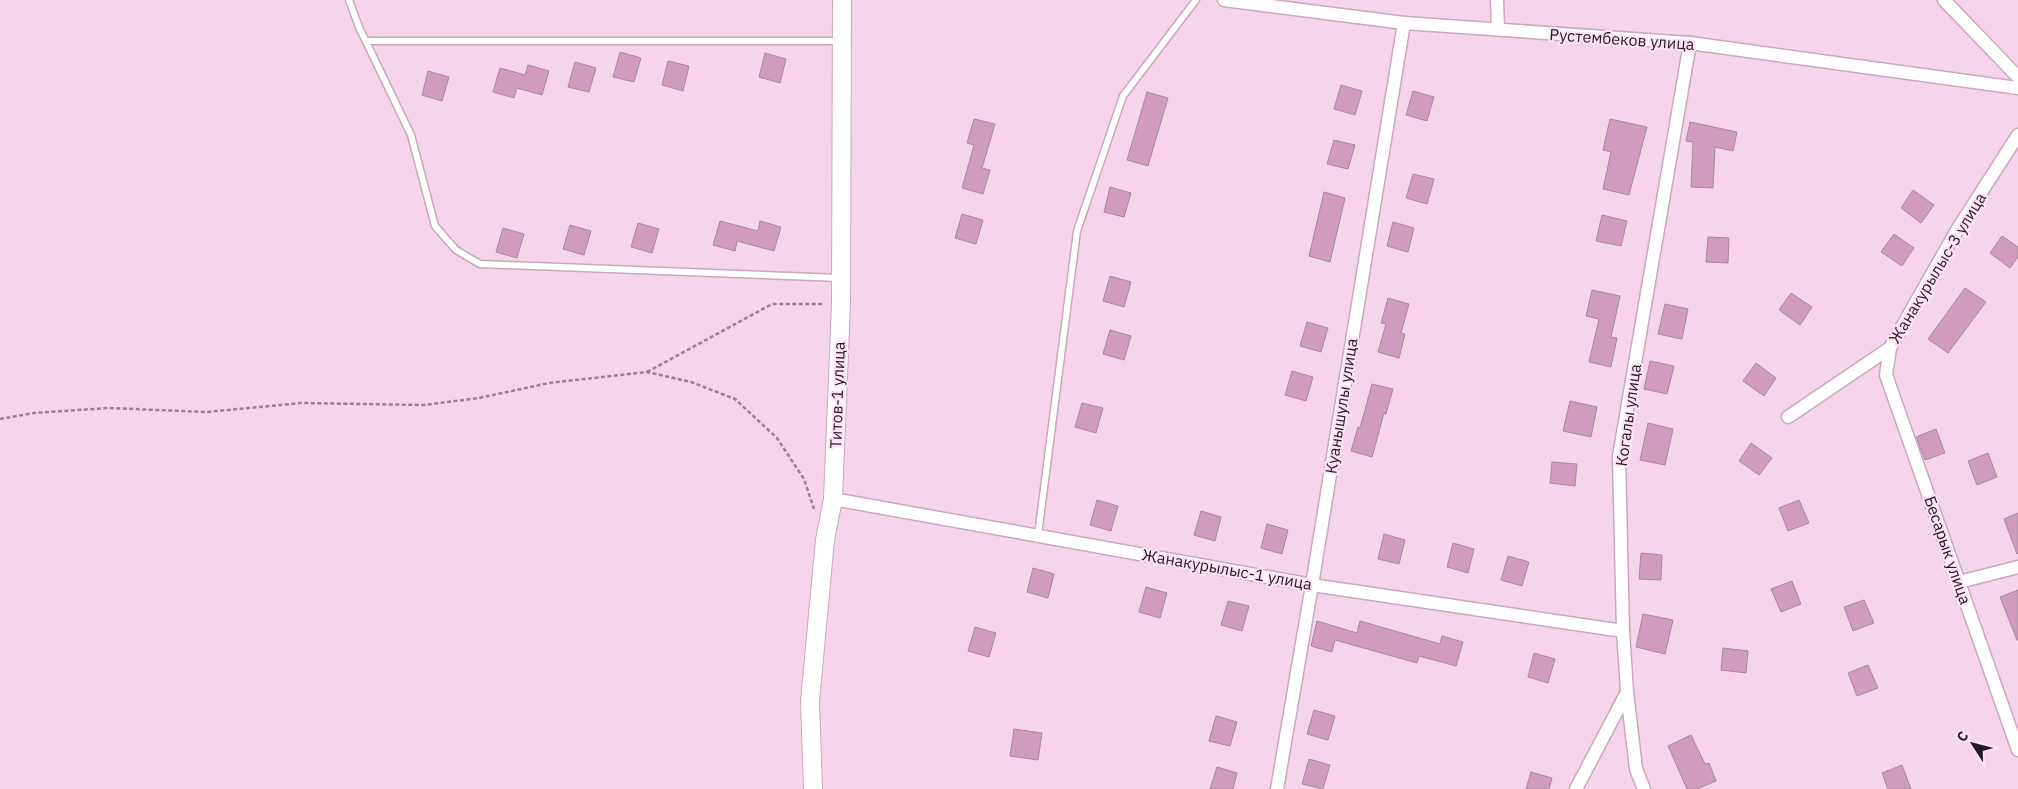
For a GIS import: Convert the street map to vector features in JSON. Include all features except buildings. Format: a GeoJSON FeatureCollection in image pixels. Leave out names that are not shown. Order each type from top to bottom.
{"type":"FeatureCollection","features":[{"type":"Feature","properties":{"kind":"street","name":"Титов-1 улица"},"geometry":{"type":"LineString","coordinates":[[813,789],[810,701],[825,540],[833,499],[841,304],[842,0]]}},
{"type":"Feature","properties":{"kind":"street","name":"Рустембеков улица"},"geometry":{"type":"LineString","coordinates":[[1224,0],[1404,23],[1690,43],[2018,88]]}},
{"type":"Feature","properties":{"kind":"street"},"geometry":{"type":"LineString","coordinates":[[1497,0],[1498,29]]}},
{"type":"Feature","properties":{"kind":"street"},"geometry":{"type":"LineString","coordinates":[[1944,0],[2018,77]]}},
{"type":"Feature","properties":{"kind":"street","name":"Куанышулы улица"},"geometry":{"type":"LineString","coordinates":[[1277,789],[1404,23]]}},
{"type":"Feature","properties":{"kind":"street","name":"Когалы улица"},"geometry":{"type":"LineString","coordinates":[[1644,789],[1636,769],[1627,692],[1623,631],[1619,456],[1690,43]]}},
{"type":"Feature","properties":{"kind":"street","name":"Жанакурылыс-3 улица"},"geometry":{"type":"LineString","coordinates":[[1788,417],[1890,348],[1958,230],[2018,136]]}},
{"type":"Feature","properties":{"kind":"street","name":"Бесарык улица"},"geometry":{"type":"LineString","coordinates":[[1890,348],[1886,375],[2018,750]]}},
{"type":"Feature","properties":{"kind":"street","name":"Жанакурылыс-1 улица"},"geometry":{"type":"LineString","coordinates":[[833,499],[1312,585],[1623,631]]}},
{"type":"Feature","properties":{"kind":"street"},"geometry":{"type":"LineString","coordinates":[[1959,582],[2018,566]]}},
{"type":"Feature","properties":{"kind":"street"},"geometry":{"type":"LineString","coordinates":[[1576,789],[1627,692]]}},
{"type":"Feature","properties":{"kind":"lane"},"geometry":{"type":"LineString","coordinates":[[349,0],[410,135],[435,226],[456,250],[480,264],[841,278]]}},
{"type":"Feature","properties":{"kind":"lane"},"geometry":{"type":"LineString","coordinates":[[1038,535],[1077,231],[1123,96],[1196,0]]}},
{"type":"Feature","properties":{"kind":"lane"},"geometry":{"type":"LineString","coordinates":[[366,41],[842,41]]}},
{"type":"Feature","properties":{"kind":"path"},"geometry":{"type":"LineString","coordinates":[[647,372],[772,304],[841,304]]}},
{"type":"Feature","properties":{"kind":"path"},"geometry":{"type":"LineString","coordinates":[[0,419],[34,413],[108,408],[207,412],[302,402],[424,405],[479,398],[549,383],[647,372],[691,382],[735,399],[778,438],[804,479],[816,514]]}}]}
